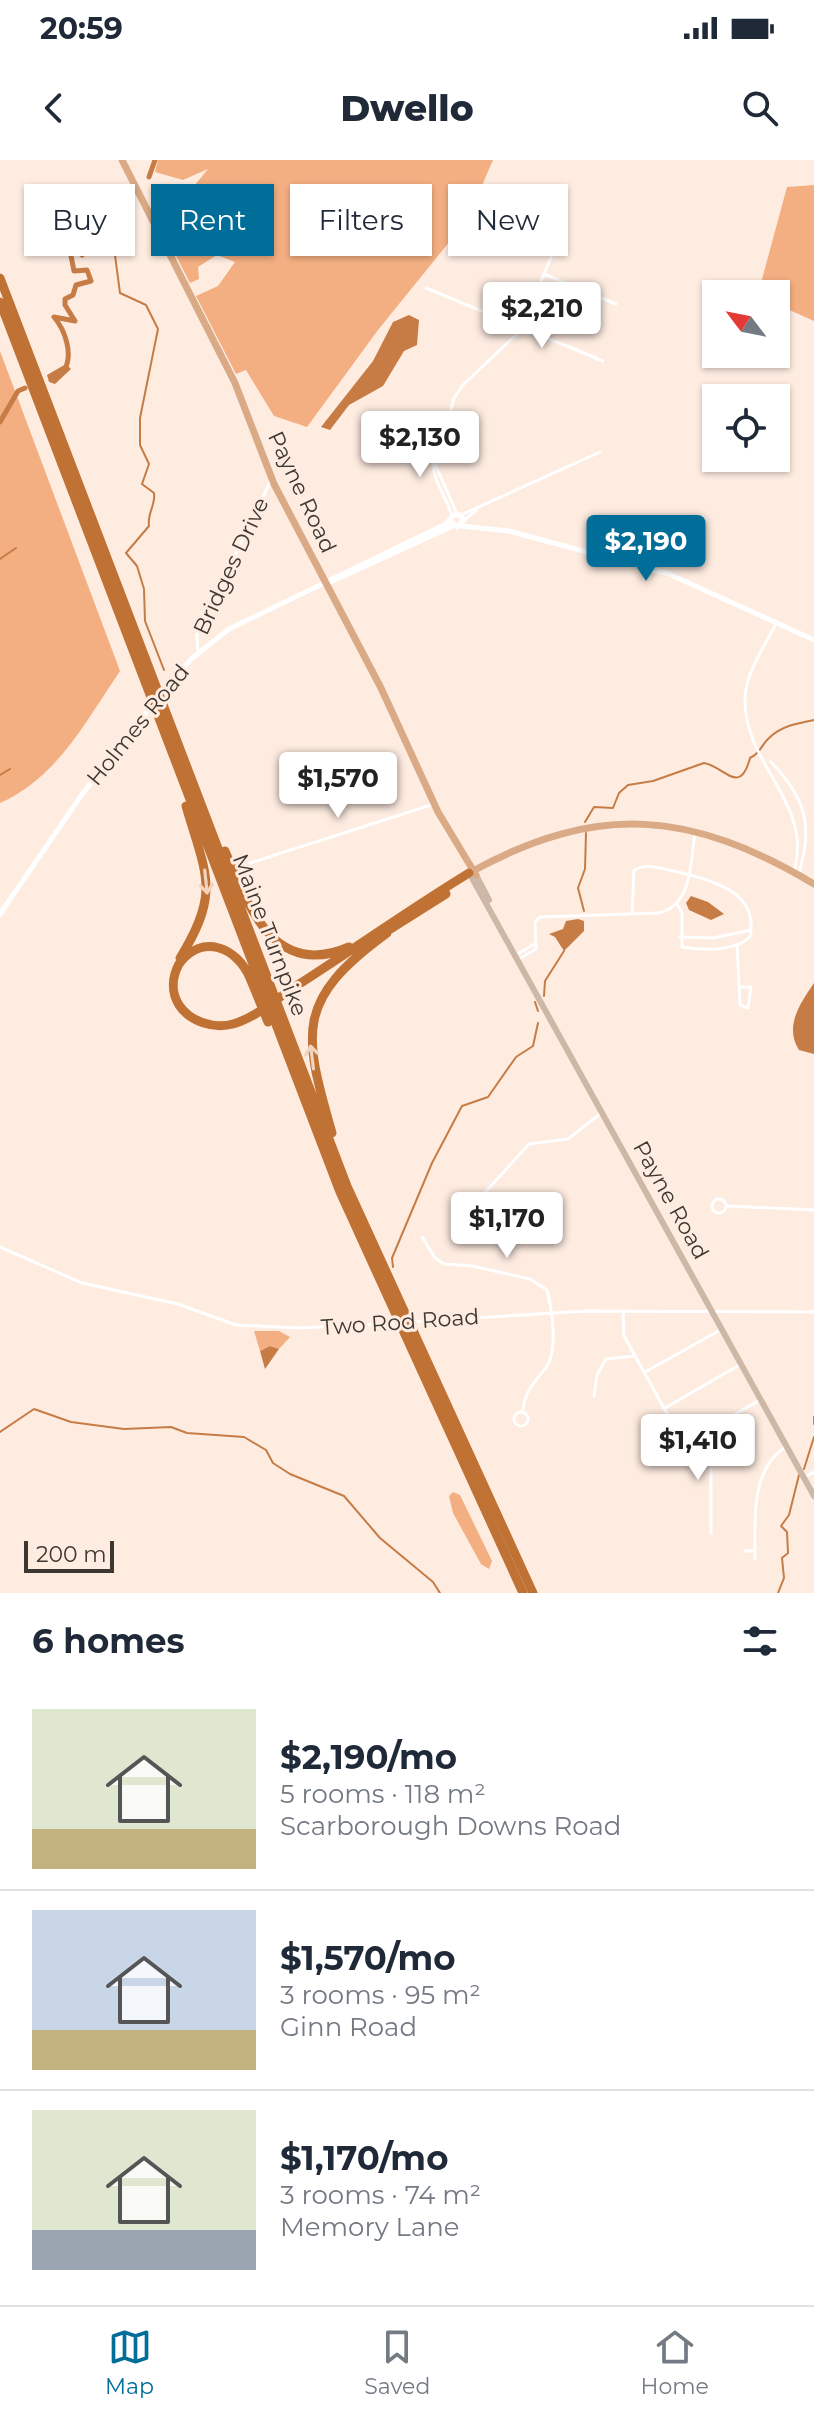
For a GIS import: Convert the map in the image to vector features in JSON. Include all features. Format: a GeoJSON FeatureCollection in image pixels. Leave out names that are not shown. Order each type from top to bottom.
{"type":"FeatureCollection","features":[{"type":"Feature","properties":{"kind":"highway","name":"Maine Turnpike"},"geometry":{"type":"LineString","coordinates":[[0,278],[347,1186],[533,1593]]}},
{"type":"Feature","properties":{"kind":"highway","name":"Maine Turnpike"},"geometry":{"type":"LineString","coordinates":[[0,302],[312,1119],[358,1232],[523,1593]]}},
{"type":"Feature","properties":{"kind":"highway"},"geometry":{"type":"LineString","coordinates":[[173,733],[248,903],[275,940],[300,952],[328,954],[397,922]]}},
{"type":"Feature","properties":{"kind":"highway"},"geometry":{"type":"LineString","coordinates":[[172,752],[204,866],[208,893],[202,921],[173,974],[173,995],[183,1013],[208,1025],[237,1024],[472,874]]}},
{"type":"Feature","properties":{"kind":"highway"},"geometry":{"type":"LineString","coordinates":[[347,1186],[313,1068],[312,1027],[322,997],[337,974],[397,922]]}},
{"type":"Feature","properties":{"kind":"highway"},"geometry":{"type":"LineString","coordinates":[[255,1013],[222,1025],[204,1023],[189,1015],[174,992],[179,964],[188,954],[208,946],[228,950],[240,959],[306,1113],[312,1119]]}},
{"type":"Feature","properties":{"kind":"main road","name":"Payne Road"},"geometry":{"type":"LineString","coordinates":[[122,160],[235,383],[272,478],[434,804],[814,1496]]}},
{"type":"Feature","properties":{"kind":"main road"},"geometry":{"type":"LineString","coordinates":[[472,874],[550,836],[598,826],[650,824],[698,832],[746,847],[814,884]]}},
{"type":"Feature","properties":{"kind":"street"},"geometry":{"type":"LineString","coordinates":[[552,256],[522,327],[458,391],[440,443],[436,473],[458,520],[476,528],[509,531],[669,574],[814,640]]}},
{"type":"Feature","properties":{"kind":"street"},"geometry":{"type":"LineString","coordinates":[[544,274],[616,304]]}},
{"type":"Feature","properties":{"kind":"street"},"geometry":{"type":"LineString","coordinates":[[426,288],[603,361],[572,348]]}},
{"type":"Feature","properties":{"kind":"street"},"geometry":{"type":"LineString","coordinates":[[458,520],[600,452]]}},
{"type":"Feature","properties":{"kind":"street","name":"Bridges Drive"},"geometry":{"type":"LineString","coordinates":[[198,654],[197,635],[272,478]]}},
{"type":"Feature","properties":{"kind":"street","name":"Holmes Road"},"geometry":{"type":"LineString","coordinates":[[0,914],[83,793],[144,715],[198,654],[242,622],[458,520]]}},
{"type":"Feature","properties":{"kind":"street"},"geometry":{"type":"LineString","coordinates":[[777,622],[745,694],[755,733],[766,758],[799,806],[806,824],[804,853],[796,874]]}},
{"type":"Feature","properties":{"kind":"street"},"geometry":{"type":"LineString","coordinates":[[250,863],[434,804]]}},
{"type":"Feature","properties":{"kind":"street"},"geometry":{"type":"LineString","coordinates":[[518,957],[536,943],[535,922],[540,917],[662,913],[677,904],[688,875],[698,832]]}},
{"type":"Feature","properties":{"kind":"street"},"geometry":{"type":"LineString","coordinates":[[632,914],[636,868],[659,868],[729,887],[745,905],[751,930],[749,939],[711,949],[685,948],[680,945],[682,913],[677,904]]}},
{"type":"Feature","properties":{"kind":"street"},"geometry":{"type":"LineString","coordinates":[[680,937],[711,939],[751,930]]}},
{"type":"Feature","properties":{"kind":"street"},"geometry":{"type":"LineString","coordinates":[[737,944],[740,1006],[749,1008],[751,987],[740,987]]}},
{"type":"Feature","properties":{"kind":"street"},"geometry":{"type":"LineString","coordinates":[[470,1209],[529,1144],[568,1139],[602,1112]]}},
{"type":"Feature","properties":{"kind":"street"},"geometry":{"type":"LineString","coordinates":[[728,1206],[814,1210]]}},
{"type":"Feature","properties":{"kind":"street"},"geometry":{"type":"LineString","coordinates":[[422,1237],[444,1264],[475,1266],[539,1283],[548,1293],[551,1313],[550,1360],[527,1387],[523,1409]]}},
{"type":"Feature","properties":{"kind":"street"},"geometry":{"type":"LineString","coordinates":[[428,1247],[434,1244]]}},
{"type":"Feature","properties":{"kind":"street","name":"Two Rod Road"},"geometry":{"type":"LineString","coordinates":[[0,1247],[82,1283],[176,1304],[236,1325],[299,1328],[623,1310],[814,1312]]}},
{"type":"Feature","properties":{"kind":"street"},"geometry":{"type":"LineString","coordinates":[[623,1310],[623,1333],[684,1444]]}},
{"type":"Feature","properties":{"kind":"street"},"geometry":{"type":"LineString","coordinates":[[645,1372],[722,1329]]}},
{"type":"Feature","properties":{"kind":"street"},"geometry":{"type":"LineString","coordinates":[[594,1396],[597,1375],[606,1359],[635,1356]]}},
{"type":"Feature","properties":{"kind":"street"},"geometry":{"type":"LineString","coordinates":[[664,1408],[741,1364]]}},
{"type":"Feature","properties":{"kind":"street"},"geometry":{"type":"LineString","coordinates":[[673,1450],[761,1400]]}},
{"type":"Feature","properties":{"kind":"street"},"geometry":{"type":"LineString","coordinates":[[711,1429],[711,1533]]}},
{"type":"Feature","properties":{"kind":"street"},"geometry":{"type":"LineString","coordinates":[[755,1559],[756,1509],[765,1470],[773,1456],[787,1446]]}},
{"type":"Feature","properties":{"kind":"street"},"geometry":{"type":"LineString","coordinates":[[805,1477],[814,1472]]}},
{"type":"Feature","properties":{"kind":"street"},"geometry":{"type":"LineString","coordinates":[[745,1551],[755,1551]]}},
{"type":"Feature","properties":{"kind":"shaded area"},"geometry":{"type":"Polygon","coordinates":[[[158,160],[493,160],[483,184],[448,184],[448,243],[378,330],[307,427],[274,416],[246,370],[236,374],[196,296],[218,286],[235,262],[220,256],[274,256],[274,184],[196,184],[208,169],[183,180],[155,172],[158,160]]]}},
{"type":"Feature","properties":{"kind":"shaded area"},"geometry":{"type":"Polygon","coordinates":[[[814,185],[814,321],[790,310],[790,280],[762,280],[787,187],[814,185]]]}},
{"type":"Feature","properties":{"kind":"shaded area"},"geometry":{"type":"Polygon","coordinates":[[[176,256],[215,256],[198,267],[199,279],[190,283],[176,256]]]}},
{"type":"Feature","properties":{"kind":"shaded area"},"geometry":{"type":"Polygon","coordinates":[[[409,315],[419,320],[417,345],[404,351],[383,386],[349,405],[330,430],[321,427],[373,361],[393,322],[409,315]]]}},
{"type":"Feature","properties":{"kind":"shaded area"},"geometry":{"type":"Polygon","coordinates":[[[0,351],[120,671],[54,763],[38,779],[0,803],[0,351]]]}},
{"type":"Feature","properties":{"kind":"shaded area"},"geometry":{"type":"Polygon","coordinates":[[[66,364],[71,369],[55,384],[49,382],[47,375],[66,364]]]}},
{"type":"Feature","properties":{"kind":"shaded area"},"geometry":{"type":"Polygon","coordinates":[[[691,896],[708,902],[724,914],[711,920],[689,910],[686,903],[691,896]]]}},
{"type":"Feature","properties":{"kind":"shaded area"},"geometry":{"type":"Polygon","coordinates":[[[566,921],[584,921],[584,931],[564,951],[555,937],[549,934],[563,929],[566,921]]]}},
{"type":"Feature","properties":{"kind":"shaded area"},"geometry":{"type":"Polygon","coordinates":[[[814,983],[814,1054],[799,1050],[793,1024],[814,983]]]}},
{"type":"Feature","properties":{"kind":"shaded area"},"geometry":{"type":"Polygon","coordinates":[[[254,1331],[279,1331],[290,1337],[279,1349],[270,1346],[260,1351],[254,1331]]]}},
{"type":"Feature","properties":{"kind":"shaded area"},"geometry":{"type":"Polygon","coordinates":[[[270,1346],[279,1349],[265,1369],[260,1351],[270,1346]]]}},
{"type":"Feature","properties":{"kind":"shaded area"},"geometry":{"type":"Polygon","coordinates":[[[453,1492],[460,1495],[492,1561],[489,1569],[481,1564],[453,1513],[449,1496],[453,1492]]]}},
{"type":"Feature","properties":{"kind":"waterway"},"geometry":{"type":"LineString","coordinates":[[149,177],[155,160]]}},
{"type":"Feature","properties":{"kind":"waterway"},"geometry":{"type":"LineString","coordinates":[[65,369],[67,342],[54,317],[75,321],[65,305],[65,299],[73,295],[76,285],[91,281],[87,270],[74,271],[70,251],[75,246],[82,255],[88,250],[89,232],[97,220],[89,207],[118,214],[121,208],[116,202],[116,194],[128,197],[136,190]]}},
{"type":"Feature","properties":{"kind":"waterway"},"geometry":{"type":"LineString","coordinates":[[115,256],[120,293],[146,305],[158,329],[140,418],[140,445],[149,464],[142,484],[154,493],[154,501],[149,526],[126,553],[137,566],[144,589],[145,621],[164,670]]}},
{"type":"Feature","properties":{"kind":"waterway"},"geometry":{"type":"LineString","coordinates":[[0,422],[18,391],[25,388]]}},
{"type":"Feature","properties":{"kind":"waterway"},"geometry":{"type":"LineString","coordinates":[[0,559],[16,548]]}},
{"type":"Feature","properties":{"kind":"waterway"},"geometry":{"type":"LineString","coordinates":[[585,822],[594,807],[613,808],[619,793],[628,785],[653,781],[704,763],[736,778],[741,776],[750,758],[774,734],[814,720]]}},
{"type":"Feature","properties":{"kind":"waterway"},"geometry":{"type":"LineString","coordinates":[[0,775],[10,769]]}},
{"type":"Feature","properties":{"kind":"waterway"},"geometry":{"type":"LineString","coordinates":[[584,911],[578,888],[585,869],[586,833]]}},
{"type":"Feature","properties":{"kind":"waterway"},"geometry":{"type":"LineString","coordinates":[[544,996],[545,981],[564,951]]}},
{"type":"Feature","properties":{"kind":"waterway"},"geometry":{"type":"LineString","coordinates":[[535,1002],[538,1011]]}},
{"type":"Feature","properties":{"kind":"waterway"},"geometry":{"type":"LineString","coordinates":[[393,1267],[392,1258],[432,1163],[462,1106],[488,1097],[516,1057],[533,1046],[538,1023]]}},
{"type":"Feature","properties":{"kind":"waterway"},"geometry":{"type":"LineString","coordinates":[[0,1432],[34,1409],[71,1422],[124,1429],[171,1427],[187,1433],[244,1437],[266,1450],[273,1463],[290,1474],[344,1496],[380,1538],[433,1582],[440,1593]]}},
{"type":"Feature","properties":{"kind":"waterway"},"geometry":{"type":"LineString","coordinates":[[814,1417],[814,1424]]}},
{"type":"Feature","properties":{"kind":"waterway"},"geometry":{"type":"LineString","coordinates":[[804,1469],[814,1437]]}},
{"type":"Feature","properties":{"kind":"waterway"},"geometry":{"type":"LineString","coordinates":[[778,1593],[784,1578],[782,1558],[788,1553],[787,1532],[781,1526],[789,1515],[799,1475]]}}]}
